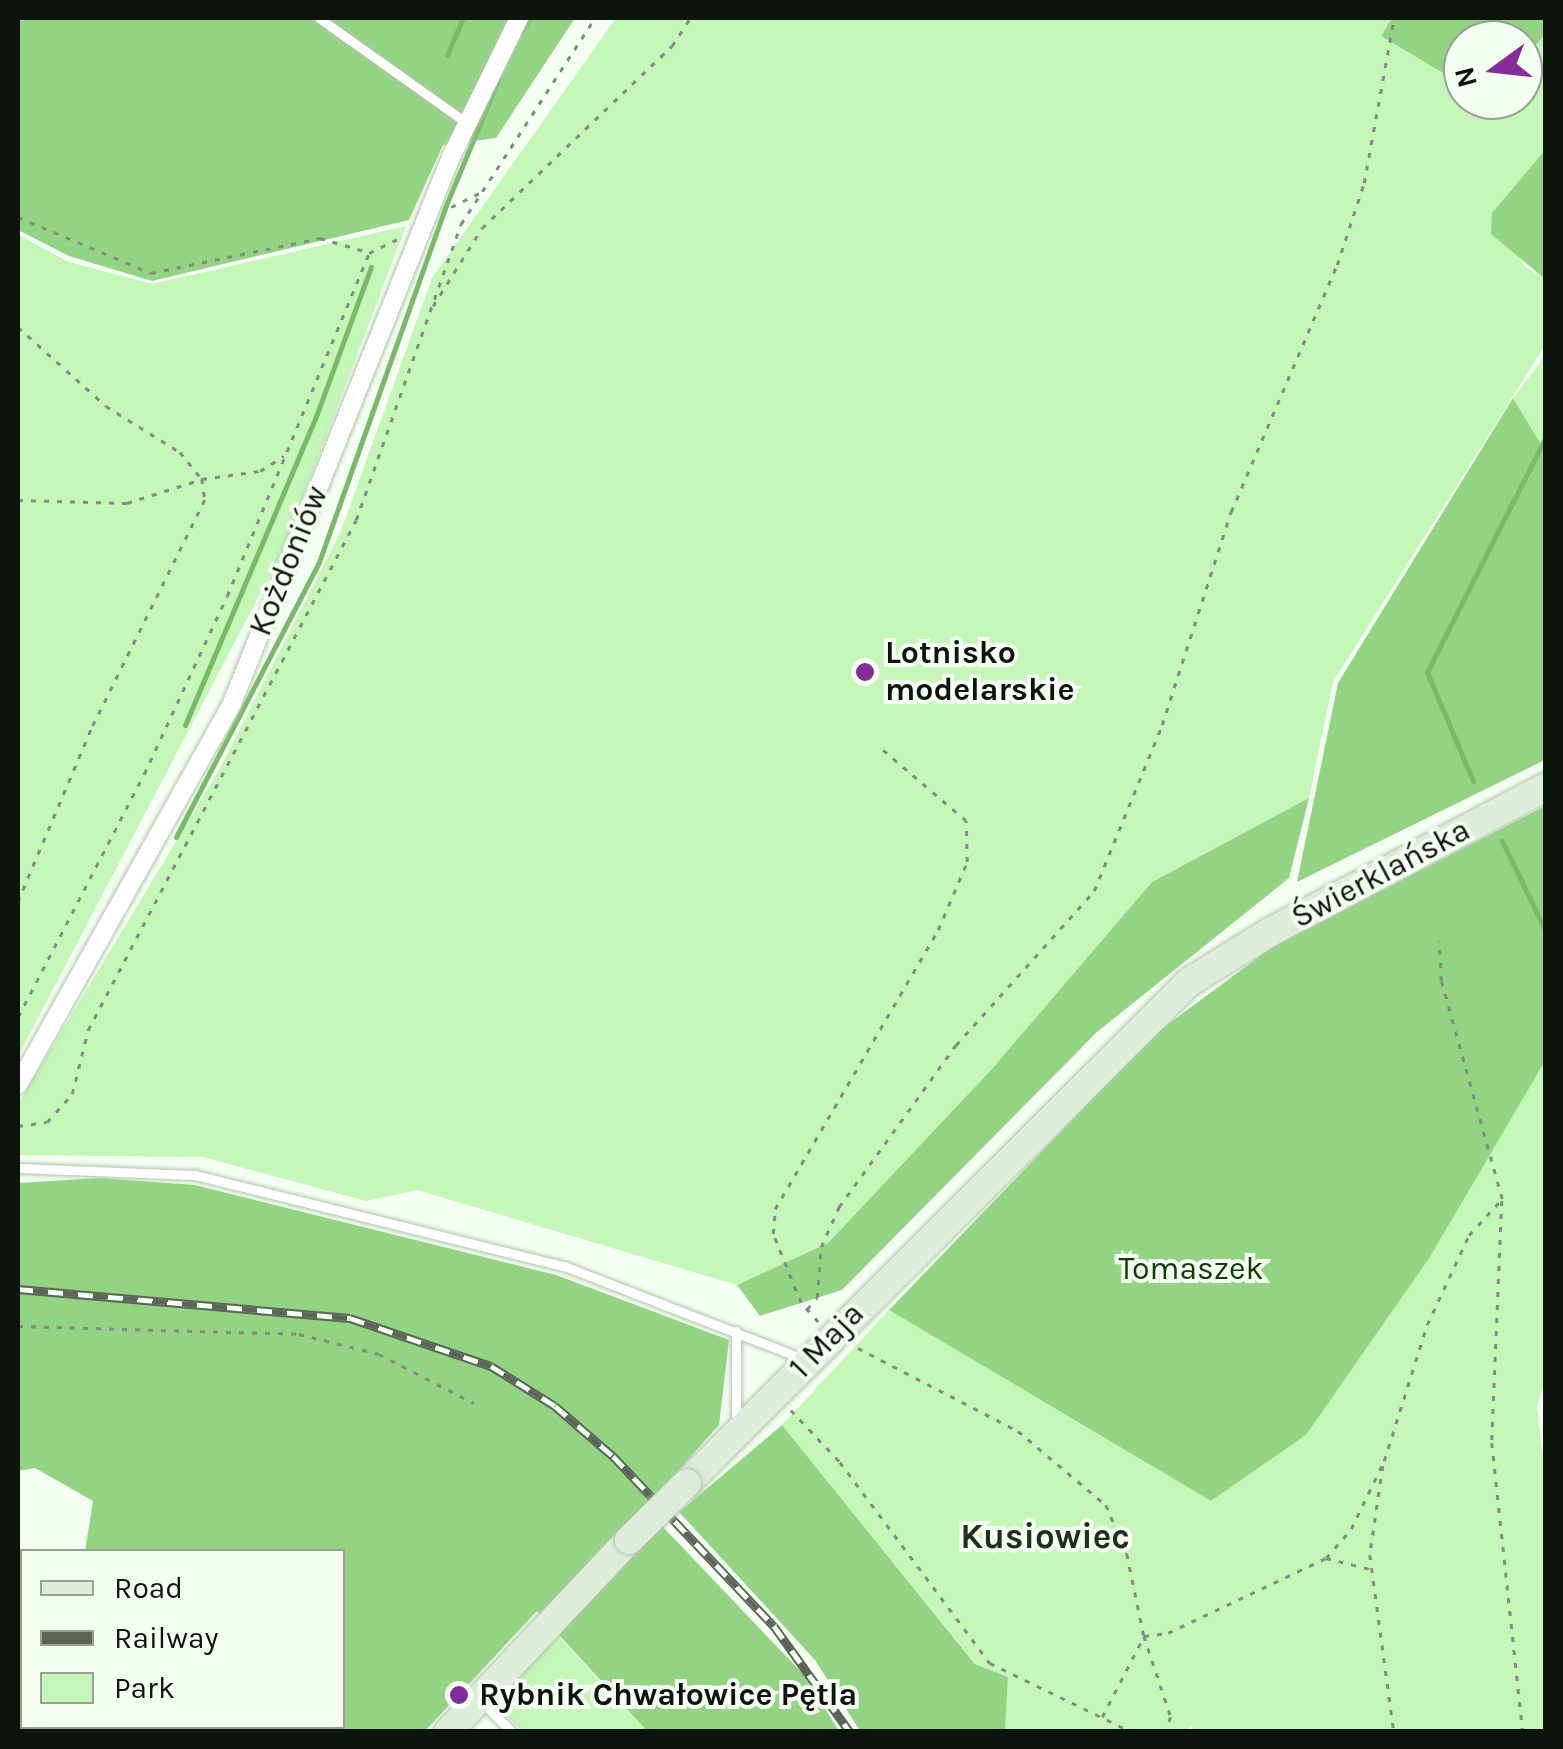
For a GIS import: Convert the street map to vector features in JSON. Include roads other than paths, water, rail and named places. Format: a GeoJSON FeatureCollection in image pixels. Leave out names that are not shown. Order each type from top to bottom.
{"type":"FeatureCollection","features":[{"type":"Feature","properties":{"kind":"main road","name":"Świerklańska"},"geometry":{"type":"LineString","coordinates":[[1218,962],[1546,787]]}},
{"type":"Feature","properties":{"kind":"main road","name":"1 Maja"},"geometry":{"type":"LineString","coordinates":[[448,1732],[477,1697],[833,1334],[1170,998],[1218,962]]}},
{"type":"Feature","properties":{"kind":"street","name":"Kożdoniów"},"geometry":{"type":"LineString","coordinates":[[18,1085],[232,703],[422,228],[518,18]]}},
{"type":"Feature","properties":{"kind":"lane"},"geometry":{"type":"LineString","coordinates":[[319,18],[467,123]]}},
{"type":"Feature","properties":{"kind":"lane"},"geometry":{"type":"LineString","coordinates":[[18,1168],[195,1175],[564,1266],[807,1361]]}},
{"type":"Feature","properties":{"kind":"lane"},"geometry":{"type":"LineString","coordinates":[[736,1332],[736,1432]]}},
{"type":"Feature","properties":{"kind":"lane"},"geometry":{"type":"LineString","coordinates":[[477,1697],[512,1732]]}},
{"type":"Feature","properties":{"kind":"waterway"},"geometry":{"type":"LineString","coordinates":[[447,55],[463,18]]}},
{"type":"Feature","properties":{"kind":"waterway"},"geometry":{"type":"LineString","coordinates":[[521,32],[530,18]]}},
{"type":"Feature","properties":{"kind":"waterway"},"geometry":{"type":"LineString","coordinates":[[176,837],[319,562],[444,210],[499,78]]}},
{"type":"Feature","properties":{"kind":"waterway"},"geometry":{"type":"LineString","coordinates":[[185,725],[315,419],[371,267]]}},
{"type":"Feature","properties":{"kind":"waterway"},"geometry":{"type":"LineString","coordinates":[[1473,781],[1427,672],[1546,436]]}},
{"type":"Feature","properties":{"kind":"waterway"},"geometry":{"type":"LineString","coordinates":[[1502,841],[1546,932]]}},
{"type":"Feature","properties":{"kind":"railway"},"geometry":{"type":"LineString","coordinates":[[18,1289],[350,1318],[491,1366],[555,1406],[613,1456],[774,1626],[850,1732]]}},
{"type":"Feature","properties":{"kind":"place","name":"Lotnisko modelarskie"},"geometry":{"type":"Point","coordinates":[865,672]}},
{"type":"Feature","properties":{"kind":"place","name":"Rybnik Chwałowice Pętla"},"geometry":{"type":"Point","coordinates":[459,1695]}},
{"type":"Feature","properties":{"kind":"district","name":"Kusiowiec"},"geometry":{"type":"Point","coordinates":[1045,1537]}},
{"type":"Feature","properties":{"kind":"park label","name":"Tomaszek"},"geometry":{"type":"Point","coordinates":[1191,1269]}}]}
